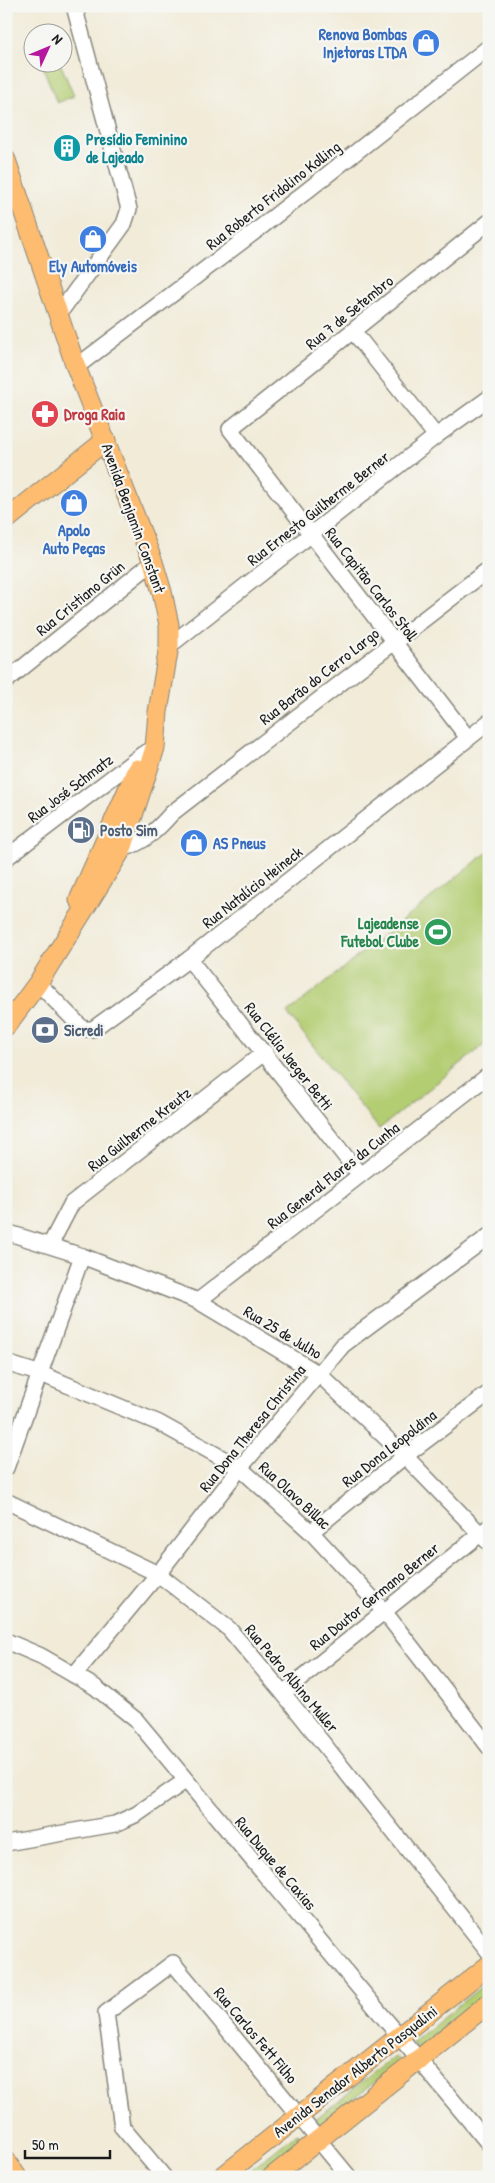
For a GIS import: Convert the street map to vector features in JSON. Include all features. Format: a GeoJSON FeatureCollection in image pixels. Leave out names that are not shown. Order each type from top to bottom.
{"type":"FeatureCollection","features":[{"type":"Feature","properties":{"kind":"main road","name":"Avenida Benjamin Constant"},"geometry":{"type":"LineString","coordinates":[[8,171],[76,367],[153,562],[167,617],[169,646],[158,712],[149,751],[116,839],[38,983],[9,1018]]}},
{"type":"Feature","properties":{"kind":"main road"},"geometry":{"type":"LineString","coordinates":[[6,505],[104,434]]}},
{"type":"Feature","properties":{"kind":"main road"},"geometry":{"type":"LineString","coordinates":[[6,520],[104,434]]}},
{"type":"Feature","properties":{"kind":"main road","name":"Avenida Senador Alberto Pasqualini"},"geometry":{"type":"LineString","coordinates":[[222,2177],[489,1965]]}},
{"type":"Feature","properties":{"kind":"main road","name":"Avenida Senador Alberto Pasqualini"},"geometry":{"type":"LineString","coordinates":[[272,2177],[489,2003]]}},
{"type":"Feature","properties":{"kind":"main road"},"geometry":{"type":"LineString","coordinates":[[6,2161],[17,2177]]}},
{"type":"Feature","properties":{"kind":"street"},"geometry":{"type":"LineString","coordinates":[[58,315],[124,224],[129,209],[74,6]]}},
{"type":"Feature","properties":{"kind":"street","name":"Rua Roberto Fridolino Kolling"},"geometry":{"type":"LineString","coordinates":[[76,367],[261,227],[489,47]]}},
{"type":"Feature","properties":{"kind":"street","name":"Rua 7 de Setembro"},"geometry":{"type":"LineString","coordinates":[[230,429],[489,222]]}},
{"type":"Feature","properties":{"kind":"street"},"geometry":{"type":"LineString","coordinates":[[353,331],[436,436]]}},
{"type":"Feature","properties":{"kind":"street","name":"Rua Ernesto Guilherme Berner"},"geometry":{"type":"LineString","coordinates":[[169,646],[312,536],[436,436],[489,398]]}},
{"type":"Feature","properties":{"kind":"street","name":"Rua Capitão Carlos Stoll"},"geometry":{"type":"LineString","coordinates":[[230,429],[468,738]]}},
{"type":"Feature","properties":{"kind":"street","name":"Rua Cristiano Grün"},"geometry":{"type":"LineString","coordinates":[[6,681],[153,562]]}},
{"type":"Feature","properties":{"kind":"street","name":"Rua Barão do Cerro Largo"},"geometry":{"type":"LineString","coordinates":[[116,839],[144,840],[172,813],[394,640],[489,569]]}},
{"type":"Feature","properties":{"kind":"street","name":"Rua Natalício Heineck"},"geometry":{"type":"LineString","coordinates":[[38,983],[83,1029],[89,1031],[189,959],[489,722]]}},
{"type":"Feature","properties":{"kind":"street","name":"Rua José Schmatz"},"geometry":{"type":"LineString","coordinates":[[6,858],[149,751]]}},
{"type":"Feature","properties":{"kind":"street","name":"Rua Clélia Jaeger Betti"},"geometry":{"type":"LineString","coordinates":[[189,959],[360,1175]]}},
{"type":"Feature","properties":{"kind":"street","name":"Rua Guilherme Kreutz"},"geometry":{"type":"LineString","coordinates":[[50,1245],[72,1203],[264,1052]]}},
{"type":"Feature","properties":{"kind":"street","name":"Rua General Flores da Cunha"},"geometry":{"type":"LineString","coordinates":[[198,1302],[489,1075]]}},
{"type":"Feature","properties":{"kind":"street","name":"Rua 25 de Julho"},"geometry":{"type":"LineString","coordinates":[[6,1232],[82,1256],[198,1302],[319,1374],[486,1534]]}},
{"type":"Feature","properties":{"kind":"street","name":"Rua Dona Theresa Christina"},"geometry":{"type":"LineString","coordinates":[[74,1675],[158,1574],[240,1468],[343,1345],[489,1236]]}},
{"type":"Feature","properties":{"kind":"street"},"geometry":{"type":"LineString","coordinates":[[6,1468],[82,1256]]}},
{"type":"Feature","properties":{"kind":"street","name":"Rua Olavo Billac"},"geometry":{"type":"LineString","coordinates":[[6,1362],[41,1374],[159,1423],[240,1468],[311,1532],[383,1610],[489,1747]]}},
{"type":"Feature","properties":{"kind":"street","name":"Rua Dona Leopoldina"},"geometry":{"type":"LineString","coordinates":[[311,1532],[405,1456],[489,1393]]}},
{"type":"Feature","properties":{"kind":"street","name":"Rua Pedro Albino Muller"},"geometry":{"type":"LineString","coordinates":[[6,1501],[158,1574],[229,1629],[283,1693],[489,1952]]}},
{"type":"Feature","properties":{"kind":"street","name":"Rua Doutor Germano Berner"},"geometry":{"type":"LineString","coordinates":[[283,1693],[383,1610],[486,1534]]}},
{"type":"Feature","properties":{"kind":"street","name":"Rua Duque de Caxias"},"geometry":{"type":"LineString","coordinates":[[6,1642],[41,1656],[95,1687],[136,1720],[185,1782],[489,2144]]}},
{"type":"Feature","properties":{"kind":"street"},"geometry":{"type":"LineString","coordinates":[[6,1843],[115,1824],[137,1814],[185,1782]]}},
{"type":"Feature","properties":{"kind":"street","name":"Rua Carlos Fett Filho"},"geometry":{"type":"LineString","coordinates":[[164,2177],[122,2127],[106,2013],[173,1963],[349,2177]]}},
{"type":"Feature","properties":{"kind":"green space"},"geometry":{"type":"Polygon","coordinates":[[[45,72],[64,72],[74,96],[57,103],[45,72]]]}},
{"type":"Feature","properties":{"kind":"green space","name":"Lajeadense Futebol Clube"},"geometry":{"type":"Polygon","coordinates":[[[489,851],[489,1041],[379,1129],[287,1013],[489,851]]]}},
{"type":"Feature","properties":{"kind":"green space"},"geometry":{"type":"Polygon","coordinates":[[[489,1980],[489,1991],[417,2050],[412,2043],[489,1980]]]}},
{"type":"Feature","properties":{"kind":"green space"},"geometry":{"type":"Polygon","coordinates":[[[395,2056],[401,2061],[318,2127],[309,2124],[395,2056]]]}},
{"type":"Feature","properties":{"kind":"green space"},"geometry":{"type":"Polygon","coordinates":[[[297,2133],[303,2140],[256,2177],[242,2177],[297,2133]]]}},
{"type":"Feature","properties":{"kind":"place","name":"Renova Bombas Injetoras LTDA"},"geometry":{"type":"Point","coordinates":[426,43]}},
{"type":"Feature","properties":{"kind":"place","name":"Presídio Feminino de Lajeado"},"geometry":{"type":"Point","coordinates":[67,148]}},
{"type":"Feature","properties":{"kind":"place","name":"Ely Automóveis"},"geometry":{"type":"Point","coordinates":[93,239]}},
{"type":"Feature","properties":{"kind":"place","name":"Droga Raia"},"geometry":{"type":"Point","coordinates":[45,414]}},
{"type":"Feature","properties":{"kind":"place","name":"Apolo Auto Peças"},"geometry":{"type":"Point","coordinates":[74,503]}},
{"type":"Feature","properties":{"kind":"place","name":"Posto Sim"},"geometry":{"type":"Point","coordinates":[81,830]}},
{"type":"Feature","properties":{"kind":"place","name":"AS Pneus"},"geometry":{"type":"Point","coordinates":[194,843]}},
{"type":"Feature","properties":{"kind":"place","name":"Lajeadense Futebol Clube"},"geometry":{"type":"Point","coordinates":[438,932]}},
{"type":"Feature","properties":{"kind":"place","name":"Sicredi"},"geometry":{"type":"Point","coordinates":[45,1030]}}]}
